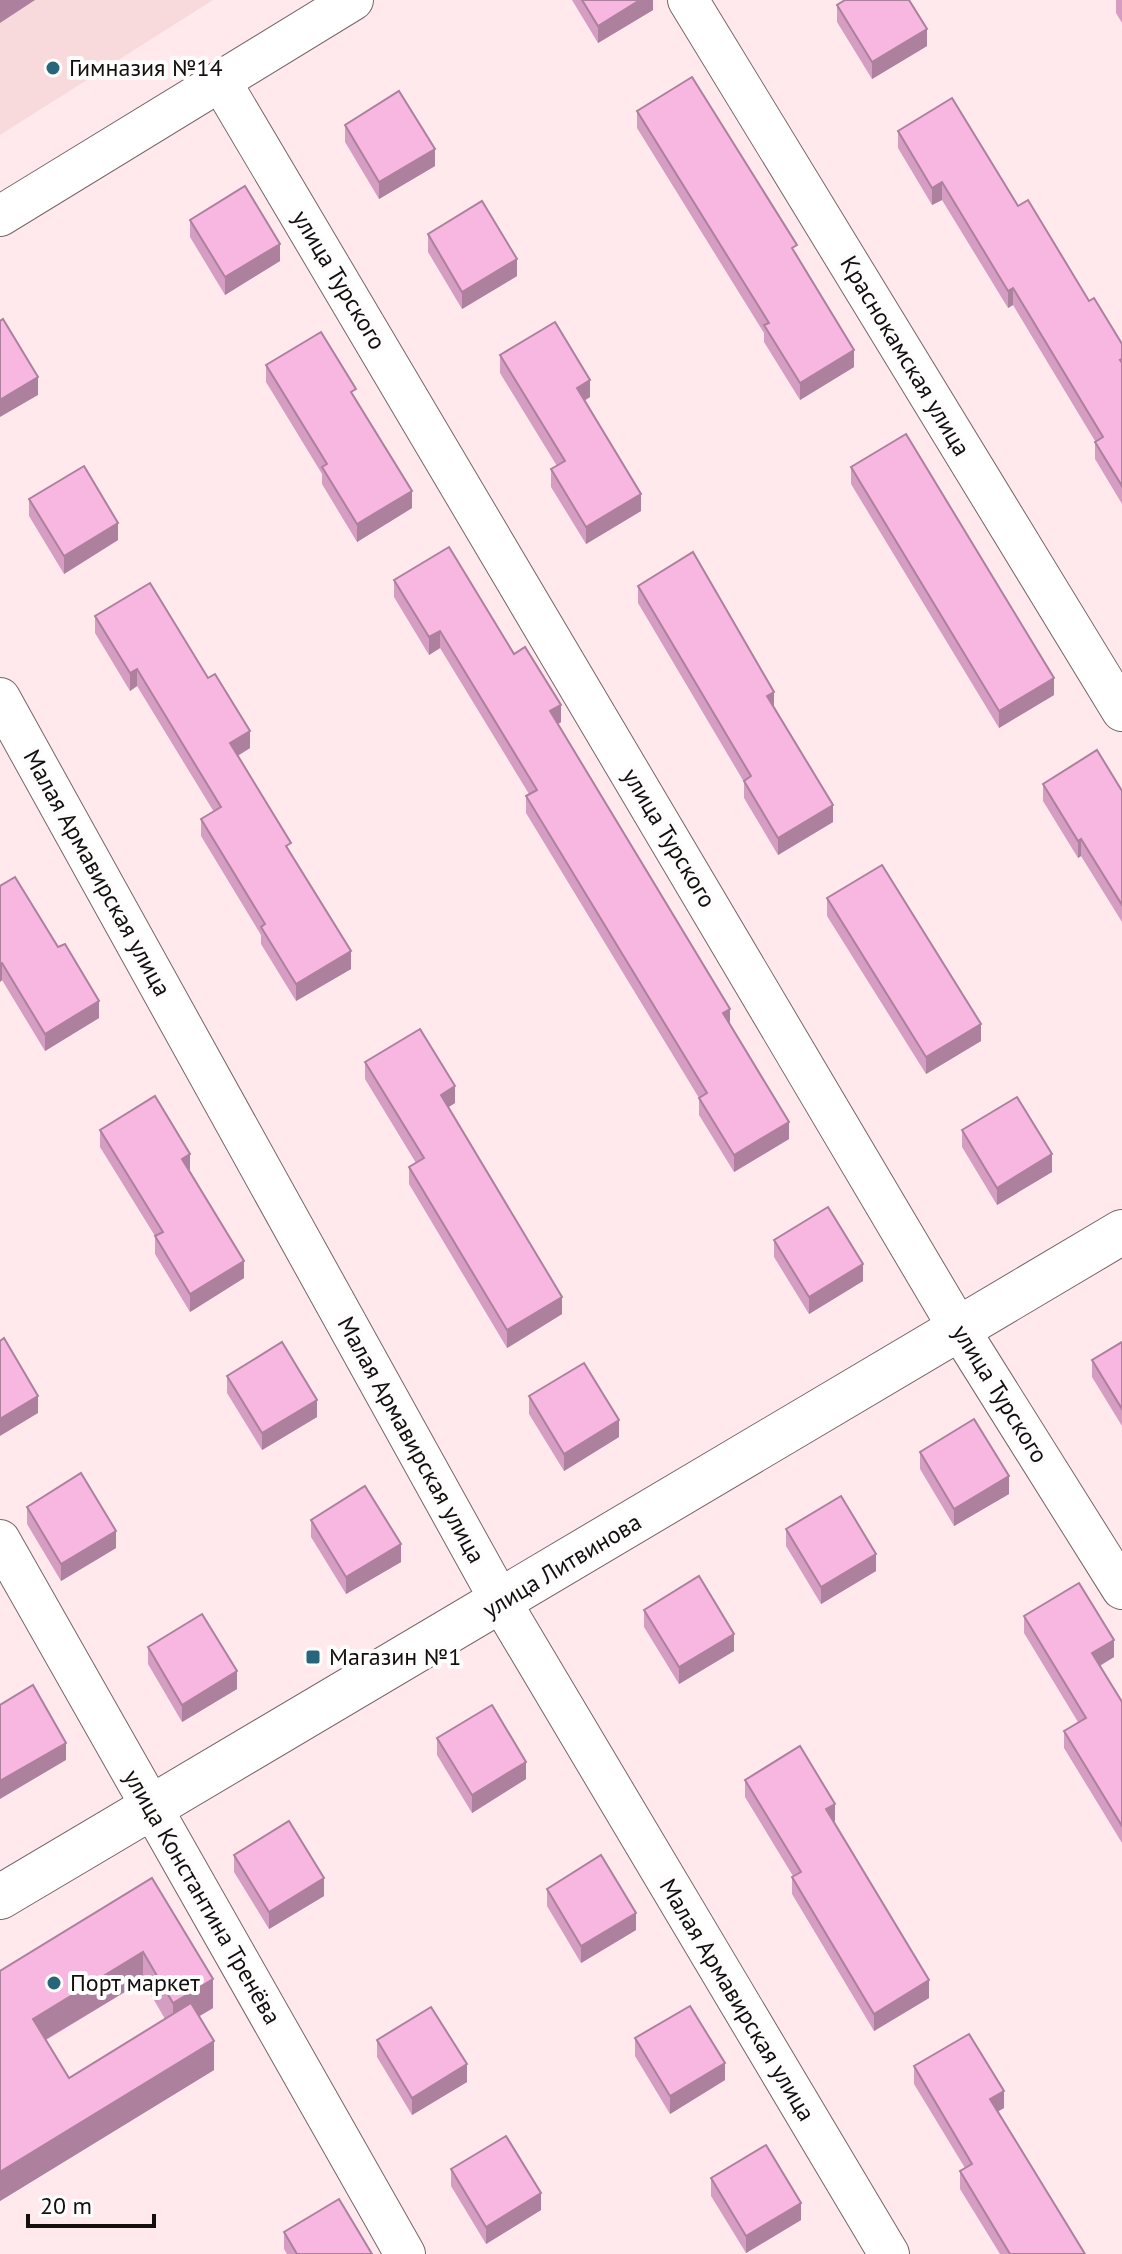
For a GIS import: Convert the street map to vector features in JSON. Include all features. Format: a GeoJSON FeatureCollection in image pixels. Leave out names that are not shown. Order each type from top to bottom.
{"type":"FeatureCollection","features":[{"type":"Feature","properties":{"kind":"street"},"geometry":{"type":"LineString","coordinates":[[0,216],[353,0]]}},
{"type":"Feature","properties":{"kind":"street","name":"Краснокамская улица"},"geometry":{"type":"LineString","coordinates":[[688,0],[1122,711]]}},
{"type":"Feature","properties":{"kind":"street","name":"улица Турского"},"geometry":{"type":"LineString","coordinates":[[221,82],[959,1329],[1122,1589]]}},
{"type":"Feature","properties":{"kind":"street","name":"Малая Армавирская улица"},"geometry":{"type":"LineString","coordinates":[[0,698],[501,1602],[889,2254]]}},
{"type":"Feature","properties":{"kind":"street","name":"улица Литвинова"},"geometry":{"type":"LineString","coordinates":[[0,1897],[1122,1232]]}},
{"type":"Feature","properties":{"kind":"street","name":"улица Константина Тренёва"},"geometry":{"type":"LineString","coordinates":[[0,1540],[405,2254]]}},
{"type":"Feature","properties":{"kind":"shaded area","name":"Гимназия №14"},"geometry":{"type":"Polygon","coordinates":[[[0,0],[213,0],[0,135],[0,0]]]}},
{"type":"Feature","properties":{"kind":"building"},"geometry":{"type":"Polygon","coordinates":[[[582,0],[640,0],[598,26],[582,0]]]}},
{"type":"Feature","properties":{"kind":"building"},"geometry":{"type":"Polygon","coordinates":[[[845,0],[909,0],[927,29],[872,62],[837,5],[845,0]]]}},
{"type":"Feature","properties":{"kind":"building"},"geometry":{"type":"Polygon","coordinates":[[[692,77],[797,245],[792,248],[854,350],[800,383],[764,325],[769,323],[637,111],[692,77]]]}},
{"type":"Feature","properties":{"kind":"building"},"geometry":{"type":"Polygon","coordinates":[[[399,91],[435,149],[379,182],[345,125],[399,91]]]}},
{"type":"Feature","properties":{"kind":"building"},"geometry":{"type":"Polygon","coordinates":[[[952,98],[1018,206],[1028,200],[1089,301],[1094,298],[1122,344],[1122,486],[1095,442],[1103,437],[1013,288],[1008,291],[942,182],[932,188],[898,131],[952,98]]]}},
{"type":"Feature","properties":{"kind":"building"},"geometry":{"type":"Polygon","coordinates":[[[245,186],[280,244],[225,277],[190,220],[245,186]]]}},
{"type":"Feature","properties":{"kind":"building"},"geometry":{"type":"Polygon","coordinates":[[[482,201],[517,259],[462,292],[428,234],[482,201]]]}},
{"type":"Feature","properties":{"kind":"building"},"geometry":{"type":"Polygon","coordinates":[[[3,319],[38,377],[0,400],[0,321],[3,319]]]}},
{"type":"Feature","properties":{"kind":"building"},"geometry":{"type":"Polygon","coordinates":[[[555,322],[590,380],[577,388],[641,494],[586,527],[551,469],[565,461],[500,355],[555,322]]]}},
{"type":"Feature","properties":{"kind":"building"},"geometry":{"type":"Polygon","coordinates":[[[321,332],[356,389],[351,392],[412,491],[357,524],[322,467],[327,464],[266,365],[321,332]]]}},
{"type":"Feature","properties":{"kind":"building"},"geometry":{"type":"Polygon","coordinates":[[[906,434],[1054,678],[999,711],[851,467],[906,434]]]}},
{"type":"Feature","properties":{"kind":"building"},"geometry":{"type":"Polygon","coordinates":[[[84,466],[118,523],[64,556],[29,499],[84,466]]]}},
{"type":"Feature","properties":{"kind":"building"},"geometry":{"type":"Polygon","coordinates":[[[449,547],[514,654],[525,647],[561,705],[550,711],[730,1009],[723,1013],[789,1122],[734,1155],[699,1098],[707,1093],[526,796],[537,790],[440,631],[429,637],[394,580],[449,547]]]}},
{"type":"Feature","properties":{"kind":"building"},"geometry":{"type":"Polygon","coordinates":[[[693,552],[774,692],[767,696],[833,805],[778,838],[744,781],[751,776],[638,586],[693,552]]]}},
{"type":"Feature","properties":{"kind":"building"},"geometry":{"type":"Polygon","coordinates":[[[150,583],[208,678],[215,674],[250,731],[230,743],[291,843],[286,846],[351,951],[296,984],[261,927],[265,924],[201,819],[221,807],[137,669],[130,673],[95,616],[150,583]]]}},
{"type":"Feature","properties":{"kind":"building"},"geometry":{"type":"Polygon","coordinates":[[[1097,750],[1122,791],[1122,905],[1043,784],[1097,750]]]}},
{"type":"Feature","properties":{"kind":"building"},"geometry":{"type":"Polygon","coordinates":[[[882,865],[981,1024],[926,1057],[827,898],[882,865]]]}},
{"type":"Feature","properties":{"kind":"building"},"geometry":{"type":"Polygon","coordinates":[[[15,877],[58,947],[65,944],[99,1001],[45,1034],[0,964],[0,886],[15,877]]]}},
{"type":"Feature","properties":{"kind":"building"},"geometry":{"type":"Polygon","coordinates":[[[420,1029],[455,1086],[441,1095],[562,1297],[507,1330],[409,1167],[424,1158],[365,1062],[420,1029]]]}},
{"type":"Feature","properties":{"kind":"building"},"geometry":{"type":"Polygon","coordinates":[[[155,1096],[190,1154],[182,1159],[244,1261],[190,1294],[155,1236],[163,1232],[100,1130],[155,1096]]]}},
{"type":"Feature","properties":{"kind":"building"},"geometry":{"type":"Polygon","coordinates":[[[1017,1097],[1052,1154],[997,1188],[962,1130],[1017,1097]]]}},
{"type":"Feature","properties":{"kind":"building"},"geometry":{"type":"Polygon","coordinates":[[[828,1207],[863,1264],[809,1297],[774,1240],[828,1207]]]}},
{"type":"Feature","properties":{"kind":"building"},"geometry":{"type":"Polygon","coordinates":[[[4,1338],[38,1396],[0,1419],[0,1341],[4,1338]]]}},
{"type":"Feature","properties":{"kind":"building"},"geometry":{"type":"Polygon","coordinates":[[[282,1342],[317,1400],[262,1433],[227,1376],[282,1342]]]}},
{"type":"Feature","properties":{"kind":"building"},"geometry":{"type":"Polygon","coordinates":[[[1122,1342],[1122,1409],[1092,1360],[1122,1342]]]}},
{"type":"Feature","properties":{"kind":"building"},"geometry":{"type":"Polygon","coordinates":[[[584,1363],[619,1420],[564,1454],[529,1396],[584,1363]]]}},
{"type":"Feature","properties":{"kind":"building"},"geometry":{"type":"Polygon","coordinates":[[[974,1419],[1009,1476],[954,1509],[920,1452],[974,1419]]]}},
{"type":"Feature","properties":{"kind":"building"},"geometry":{"type":"Polygon","coordinates":[[[81,1473],[116,1531],[61,1564],[27,1507],[81,1473]]]}},
{"type":"Feature","properties":{"kind":"building"},"geometry":{"type":"Polygon","coordinates":[[[365,1486],[401,1544],[346,1577],[311,1520],[365,1486]]]}},
{"type":"Feature","properties":{"kind":"building"},"geometry":{"type":"Polygon","coordinates":[[[841,1496],[876,1554],[821,1587],[786,1529],[841,1496]]]}},
{"type":"Feature","properties":{"kind":"building"},"geometry":{"type":"Polygon","coordinates":[[[699,1576],[734,1634],[679,1667],[644,1610],[699,1576]]]}},
{"type":"Feature","properties":{"kind":"building"},"geometry":{"type":"Polygon","coordinates":[[[1079,1583],[1114,1640],[1092,1653],[1122,1702],[1122,1826],[1064,1731],[1086,1718],[1024,1616],[1079,1583]]]}},
{"type":"Feature","properties":{"kind":"building"},"geometry":{"type":"Polygon","coordinates":[[[202,1614],[237,1671],[182,1705],[148,1647],[202,1614]]]}},
{"type":"Feature","properties":{"kind":"building"},"geometry":{"type":"Polygon","coordinates":[[[33,1685],[66,1743],[0,1781],[0,1705],[33,1685]]]}},
{"type":"Feature","properties":{"kind":"building"},"geometry":{"type":"Polygon","coordinates":[[[492,1705],[526,1762],[472,1795],[437,1738],[492,1705]]]}},
{"type":"Feature","properties":{"kind":"building"},"geometry":{"type":"Polygon","coordinates":[[[800,1746],[835,1804],[826,1809],[929,1980],[874,2014],[792,1877],[801,1872],[745,1780],[800,1746]]]}},
{"type":"Feature","properties":{"kind":"building"},"geometry":{"type":"Polygon","coordinates":[[[289,1821],[324,1878],[269,1912],[234,1855],[289,1821]]]}},
{"type":"Feature","properties":{"kind":"building"},"geometry":{"type":"Polygon","coordinates":[[[601,1855],[636,1913],[581,1946],[547,1889],[601,1855]]]}},
{"type":"Feature","properties":{"kind":"building"},"geometry":{"type":"Polygon","coordinates":[[[152,1878],[213,1979],[173,2003],[143,1952],[33,2019],[69,2078],[191,2003],[214,2041],[0,2172],[0,1971],[152,1878]]]}},
{"type":"Feature","properties":{"kind":"building"},"geometry":{"type":"Polygon","coordinates":[[[690,2006],[725,2063],[670,2096],[635,2038],[690,2006]]]}},
{"type":"Feature","properties":{"kind":"building"},"geometry":{"type":"Polygon","coordinates":[[[431,2007],[467,2064],[412,2098],[377,2040],[431,2007]]]}},
{"type":"Feature","properties":{"kind":"building"},"geometry":{"type":"Polygon","coordinates":[[[969,2034],[1004,2091],[990,2099],[1085,2254],[1010,2254],[960,2171],[972,2164],[914,2066],[969,2034]]]}},
{"type":"Feature","properties":{"kind":"building"},"geometry":{"type":"Polygon","coordinates":[[[506,2136],[541,2193],[486,2227],[451,2169],[506,2136]]]}},
{"type":"Feature","properties":{"kind":"building"},"geometry":{"type":"Polygon","coordinates":[[[766,2145],[801,2203],[746,2236],[711,2178],[766,2145]]]}},
{"type":"Feature","properties":{"kind":"building"},"geometry":{"type":"Polygon","coordinates":[[[339,2199],[372,2254],[297,2254],[284,2232],[339,2199]]]}},
{"type":"Feature","properties":{"kind":"place","name":"Гимназия №14"},"geometry":{"type":"Point","coordinates":[53,68]}},
{"type":"Feature","properties":{"kind":"place","name":"Магазин №1"},"geometry":{"type":"Point","coordinates":[313,1657]}},
{"type":"Feature","properties":{"kind":"place","name":"Порт маркет"},"geometry":{"type":"Point","coordinates":[54,1983]}}]}
